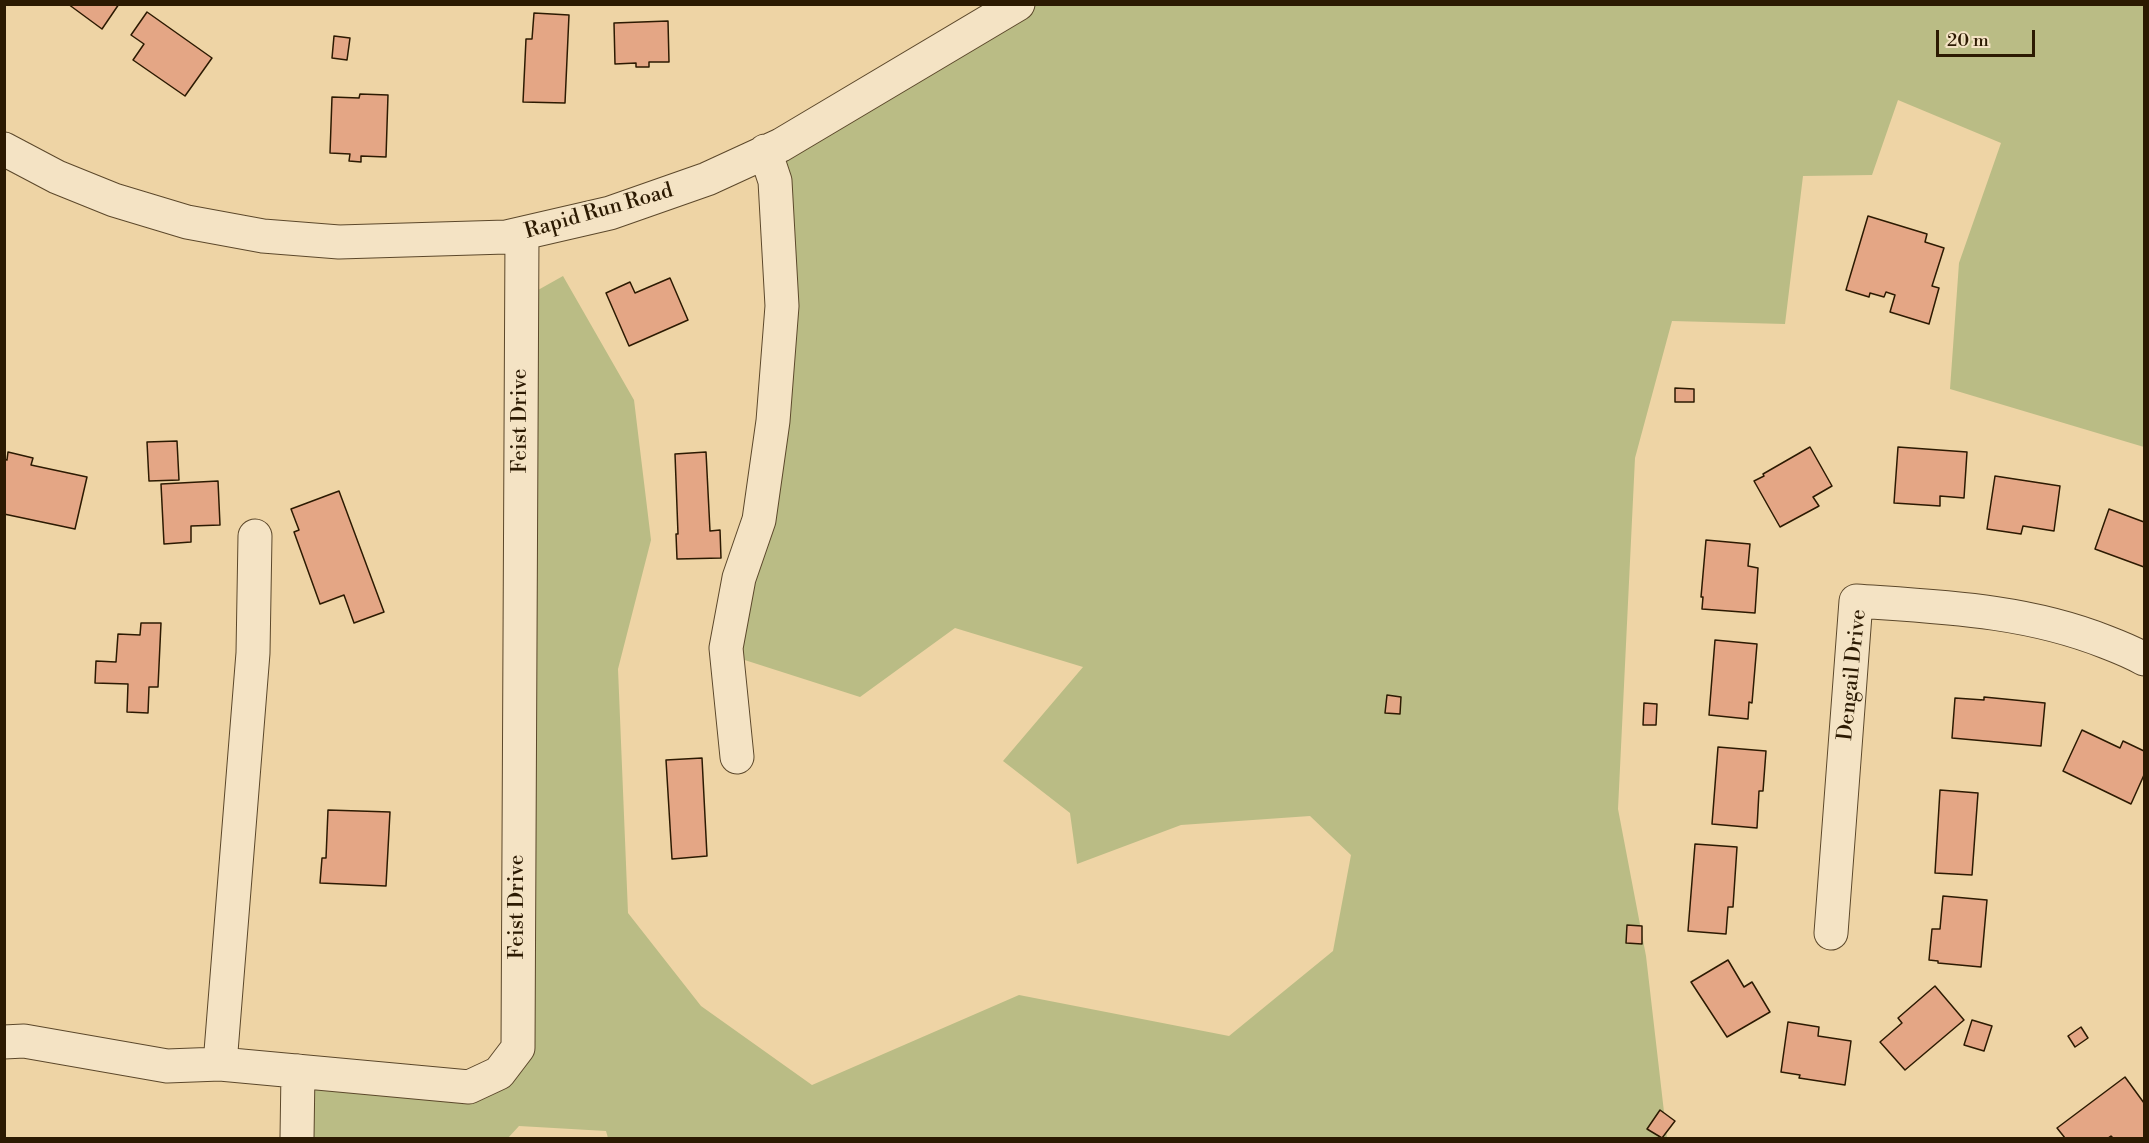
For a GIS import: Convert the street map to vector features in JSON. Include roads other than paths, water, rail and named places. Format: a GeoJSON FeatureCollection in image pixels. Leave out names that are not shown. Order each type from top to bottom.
{"type":"FeatureCollection","features":[{"type":"Feature","properties":{"kind":"street","name":"Rapid Run Road"},"geometry":{"type":"LineString","coordinates":[[4,149],[57,177],[114,200],[187,222],[263,236],[339,242],[506,237],[621,210],[697,183],[781,145],[1018,4]]}},
{"type":"Feature","properties":{"kind":"street"},"geometry":{"type":"LineString","coordinates":[[737,757],[726,648],[739,578],[759,520],[773,421],[782,306],[774,182],[765,151]]}},
{"type":"Feature","properties":{"kind":"street","name":"Feist Drive"},"geometry":{"type":"LineString","coordinates":[[4,1042],[24,1041],[167,1066],[220,1064],[469,1087],[499,1073],[518,1048],[522,234]]}},
{"type":"Feature","properties":{"kind":"street"},"geometry":{"type":"LineString","coordinates":[[220,1064],[252,653],[255,536]]}},
{"type":"Feature","properties":{"kind":"street","name":"Dengail Drive"},"geometry":{"type":"LineString","coordinates":[[1831,933],[1856,601],[2018,616],[2079,632],[2145,659]]}},
{"type":"Feature","properties":{"kind":"street"},"geometry":{"type":"LineString","coordinates":[[297,1138],[298,1071]]}}]}
